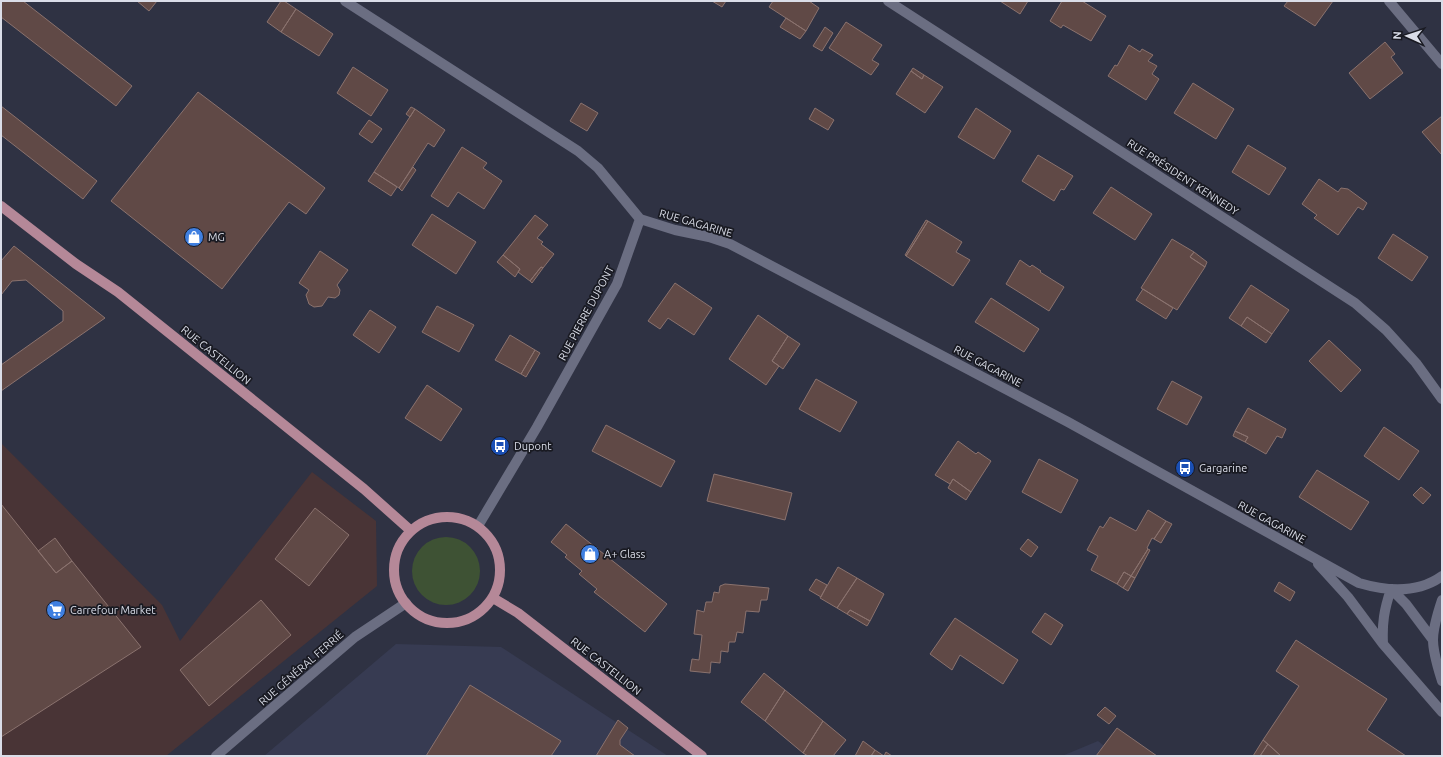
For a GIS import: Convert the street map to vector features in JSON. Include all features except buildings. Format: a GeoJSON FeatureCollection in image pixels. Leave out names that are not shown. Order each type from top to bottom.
{"type":"FeatureCollection","features":[{"type":"Feature","properties":{"kind":"main road","name":"RUE CASTELLION"},"geometry":{"type":"LineString","coordinates":[[1,206],[76,264],[118,292],[358,484],[410,530]]}},
{"type":"Feature","properties":{"kind":"main road"},"geometry":{"type":"LineString","coordinates":[[441,516],[456,516],[471,521],[478,526],[484,530],[494,542],[500,557],[501,573],[498,588],[493,598],[479,614],[464,621],[448,623],[432,621],[417,614],[406,603],[397,589],[394,573],[396,556],[402,541],[410,530],[426,520],[441,516]]}},
{"type":"Feature","properties":{"kind":"main road","name":"RUE CASTELLION"},"geometry":{"type":"LineString","coordinates":[[493,598],[518,613],[702,756]]}},
{"type":"Feature","properties":{"kind":"street"},"geometry":{"type":"LineString","coordinates":[[345,1],[578,151],[598,168],[640,219]]}},
{"type":"Feature","properties":{"kind":"street","name":"RUE PRÉSIDENT KENNEDY"},"geometry":{"type":"LineString","coordinates":[[888,1],[1355,303],[1386,330],[1416,363],[1442,399]]}},
{"type":"Feature","properties":{"kind":"street"},"geometry":{"type":"LineString","coordinates":[[1389,1],[1442,64]]}},
{"type":"Feature","properties":{"kind":"street","name":"RUE PIERRE DUPONT"},"geometry":{"type":"LineString","coordinates":[[478,526],[537,426],[617,284],[640,219]]}},
{"type":"Feature","properties":{"kind":"street","name":"RUE GAGARINE"},"geometry":{"type":"LineString","coordinates":[[640,219],[675,230],[710,237],[730,244],[1068,422],[1358,583],[1375,588],[1391,589]]}},
{"type":"Feature","properties":{"kind":"street","name":"RUE GAGARINE"},"geometry":{"type":"LineString","coordinates":[[1314,559],[1348,597],[1383,644],[1442,712]]}},
{"type":"Feature","properties":{"kind":"street"},"geometry":{"type":"LineString","coordinates":[[1391,589],[1412,590],[1442,576]]}},
{"type":"Feature","properties":{"kind":"street"},"geometry":{"type":"LineString","coordinates":[[1391,589],[1406,604],[1433,640]]}},
{"type":"Feature","properties":{"kind":"street"},"geometry":{"type":"LineString","coordinates":[[1383,644],[1382,624],[1386,603],[1391,589]]}},
{"type":"Feature","properties":{"kind":"street"},"geometry":{"type":"LineString","coordinates":[[1442,600],[1437,615],[1433,640],[1442,681]]}},
{"type":"Feature","properties":{"kind":"street","name":"RUE GÉNÉRAL FERRIÉ"},"geometry":{"type":"LineString","coordinates":[[216,756],[355,637],[406,603]]}},
{"type":"Feature","properties":{"kind":"shaded area"},"geometry":{"type":"Polygon","coordinates":[[[1,443],[162,605],[180,641],[312,472],[376,521],[377,586],[166,756],[1,756],[1,443]]]}},
{"type":"Feature","properties":{"kind":"shaded area"},"geometry":{"type":"Polygon","coordinates":[[[396,644],[501,647],[668,756],[264,756],[396,644]]]}},
{"type":"Feature","properties":{"kind":"shaded area"},"geometry":{"type":"Polygon","coordinates":[[[1098,741],[1117,756],[1062,756],[1098,741]]]}},
{"type":"Feature","properties":{"kind":"green space"},"geometry":{"type":"Polygon","coordinates":[[[439,537],[453,537],[465,542],[475,552],[480,564],[480,578],[475,590],[465,600],[453,605],[439,605],[427,600],[417,590],[412,578],[412,564],[417,552],[427,542],[439,537]]]}},
{"type":"Feature","properties":{"kind":"place","name":"MG"},"geometry":{"type":"Point","coordinates":[194,237]}},
{"type":"Feature","properties":{"kind":"place","name":"Dupont"},"geometry":{"type":"Point","coordinates":[500,446]}},
{"type":"Feature","properties":{"kind":"place","name":"Gargarine"},"geometry":{"type":"Point","coordinates":[1185,468]}},
{"type":"Feature","properties":{"kind":"place","name":"A+ Glass"},"geometry":{"type":"Point","coordinates":[590,554]}},
{"type":"Feature","properties":{"kind":"place","name":"Carrefour Market"},"geometry":{"type":"Point","coordinates":[56,610]}}]}
